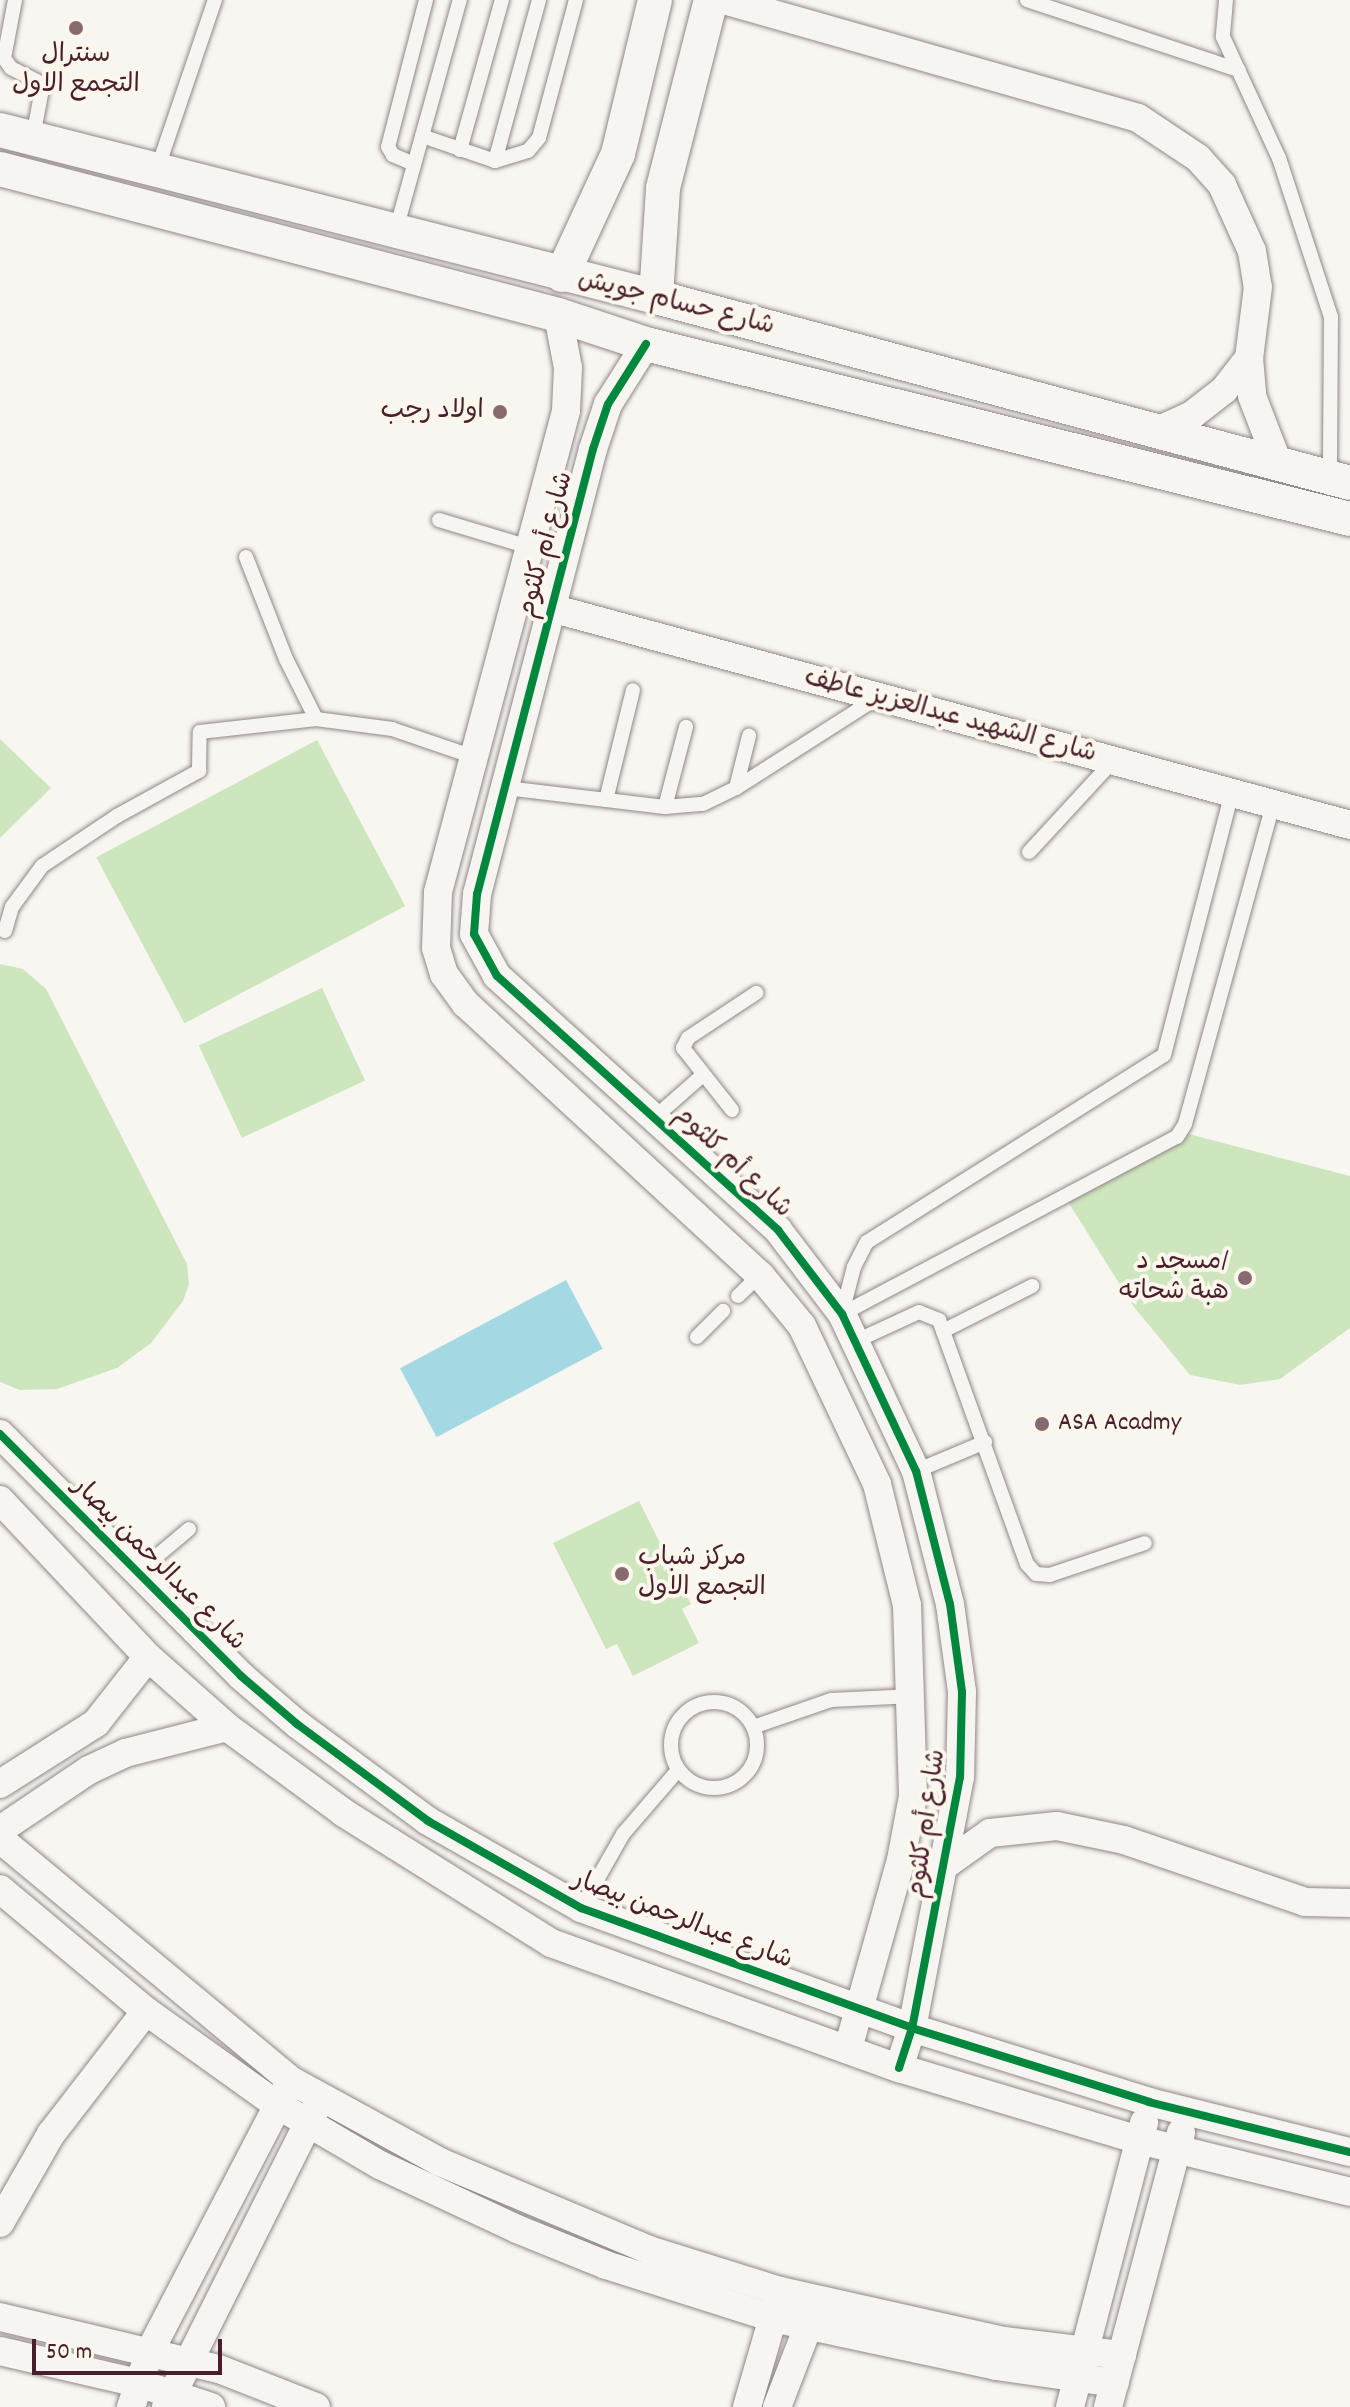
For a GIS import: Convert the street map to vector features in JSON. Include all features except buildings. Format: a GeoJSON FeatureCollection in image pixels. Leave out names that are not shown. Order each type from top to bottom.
{"type":"FeatureCollection","features":[{"type":"Feature","properties":{"kind":"street"},"geometry":{"type":"LineString","coordinates":[[562,275],[618,154],[655,0]]}},
{"type":"Feature","properties":{"kind":"street"},"geometry":{"type":"LineString","coordinates":[[656,297],[663,188],[711,0]]}},
{"type":"Feature","properties":{"kind":"street"},"geometry":{"type":"LineString","coordinates":[[724,0],[1138,118],[1170,135],[1222,185],[1252,251],[1258,287],[1249,358],[1256,408],[1279,466]]}},
{"type":"Feature","properties":{"kind":"street","name":"شارع حسام جويش"},"geometry":{"type":"LineString","coordinates":[[0,130],[656,297],[1340,481]]}},
{"type":"Feature","properties":{"kind":"street","name":"شارع حسام جويش"},"geometry":{"type":"LineString","coordinates":[[0,169],[558,315],[646,344],[1350,519]]}},
{"type":"Feature","properties":{"kind":"street"},"geometry":{"type":"LineString","coordinates":[[244,234],[253,194]]}},
{"type":"Feature","properties":{"kind":"street","name":"شارع أم كلثوم"},"geometry":{"type":"LineString","coordinates":[[558,315],[568,368],[566,411],[438,892],[436,948],[444,974],[466,1004],[760,1275],[802,1326],[877,1484],[907,1605],[914,1696],[913,1796],[901,1860],[848,2048]]}},
{"type":"Feature","properties":{"kind":"street","name":"شارع أم كلثوم"},"geometry":{"type":"LineString","coordinates":[[646,344],[608,404],[551,608],[474,915],[482,955],[497,976],[778,1230],[842,1314],[916,1471],[939,1551],[962,1692],[960,1777],[912,2028],[899,2068]]}},
{"type":"Feature","properties":{"kind":"street"},"geometry":{"type":"LineString","coordinates":[[1155,432],[1192,415],[1224,390],[1249,358]]}},
{"type":"Feature","properties":{"kind":"street"},"geometry":{"type":"LineString","coordinates":[[977,426],[988,387]]}},
{"type":"Feature","properties":{"kind":"street","name":"شارع الشهيد عبدالعزيز عاطف"},"geometry":{"type":"LineString","coordinates":[[551,608],[1350,825]]}},
{"type":"Feature","properties":{"kind":"street"},"geometry":{"type":"LineString","coordinates":[[474,757],[509,777]]}},
{"type":"Feature","properties":{"kind":"street","name":"شارع عبدالرحمن بيصار"},"geometry":{"type":"LineString","coordinates":[[5,1449],[297,1724],[428,1821],[581,1908],[912,2028],[1149,2102],[1350,2152]]}},
{"type":"Feature","properties":{"kind":"street"},"geometry":{"type":"LineString","coordinates":[[0,1500],[148,1657],[227,1727],[344,1813],[551,1943],[899,2068],[1139,2140],[1350,2192]]}},
{"type":"Feature","properties":{"kind":"street"},"geometry":{"type":"LineString","coordinates":[[0,1784],[96,1723],[148,1657]]}},
{"type":"Feature","properties":{"kind":"street"},"geometry":{"type":"LineString","coordinates":[[0,1830],[89,1770],[125,1753],[227,1727]]}},
{"type":"Feature","properties":{"kind":"street"},"geometry":{"type":"LineString","coordinates":[[945,1865],[990,1833],[1057,1826],[1124,1840],[1305,1902],[1350,1903]]}},
{"type":"Feature","properties":{"kind":"street"},"geometry":{"type":"LineString","coordinates":[[0,1839],[292,2081],[314,2110]]}},
{"type":"Feature","properties":{"kind":"street"},"geometry":{"type":"LineString","coordinates":[[0,1889],[146,2011],[276,2104],[314,2110],[440,2162],[777,2305],[809,2326],[996,2366],[1081,2364],[1122,2355]]}},
{"type":"Feature","properties":{"kind":"street"},"geometry":{"type":"LineString","coordinates":[[0,2223],[51,2134],[146,2011]]}},
{"type":"Feature","properties":{"kind":"street"},"geometry":{"type":"LineString","coordinates":[[134,2395],[150,2351],[276,2104],[292,2081]]}},
{"type":"Feature","properties":{"kind":"street"},"geometry":{"type":"LineString","coordinates":[[1070,2407],[1149,2102]]}},
{"type":"Feature","properties":{"kind":"street"},"geometry":{"type":"LineString","coordinates":[[169,2400],[186,2359],[314,2110]]}},
{"type":"Feature","properties":{"kind":"street"},"geometry":{"type":"LineString","coordinates":[[1112,2395],[1187,2112]]}},
{"type":"Feature","properties":{"kind":"street"},"geometry":{"type":"LineString","coordinates":[[777,2305],[817,2299],[977,2336],[1081,2364],[1112,2395]]}},
{"type":"Feature","properties":{"kind":"street"},"geometry":{"type":"LineString","coordinates":[[777,2407],[817,2299]]}},
{"type":"Feature","properties":{"kind":"street"},"geometry":{"type":"LineString","coordinates":[[747,2407],[777,2305]]}},
{"type":"Feature","properties":{"kind":"street"},"geometry":{"type":"LineString","coordinates":[[0,2317],[186,2359],[316,2407]]}},
{"type":"Feature","properties":{"kind":"street"},"geometry":{"type":"LineString","coordinates":[[0,2351],[134,2395],[211,2407]]}},
{"type":"Feature","properties":{"kind":"lane"},"geometry":{"type":"LineString","coordinates":[[15,0],[4,58],[11,68],[38,78],[45,91],[32,140]]}},
{"type":"Feature","properties":{"kind":"lane"},"geometry":{"type":"LineString","coordinates":[[157,170],[215,0]]}},
{"type":"Feature","properties":{"kind":"lane"},"geometry":{"type":"LineString","coordinates":[[414,164],[393,155],[388,147],[426,0]]}},
{"type":"Feature","properties":{"kind":"lane"},"geometry":{"type":"LineString","coordinates":[[396,230],[460,0]]}},
{"type":"Feature","properties":{"kind":"lane"},"geometry":{"type":"LineString","coordinates":[[460,150],[502,0]]}},
{"type":"Feature","properties":{"kind":"lane"},"geometry":{"type":"LineString","coordinates":[[495,161],[539,0]]}},
{"type":"Feature","properties":{"kind":"lane"},"geometry":{"type":"LineString","coordinates":[[422,136],[495,161],[520,155],[539,138],[576,0]]}},
{"type":"Feature","properties":{"kind":"lane"},"geometry":{"type":"LineString","coordinates":[[1027,0],[1239,70]]}},
{"type":"Feature","properties":{"kind":"lane"},"geometry":{"type":"LineString","coordinates":[[1223,2],[1223,37],[1279,158],[1331,317],[1340,481]]}},
{"type":"Feature","properties":{"kind":"lane"},"geometry":{"type":"LineString","coordinates":[[439,520],[529,547]]}},
{"type":"Feature","properties":{"kind":"lane"},"geometry":{"type":"LineString","coordinates":[[246,557],[286,659],[316,719]]}},
{"type":"Feature","properties":{"kind":"lane"},"geometry":{"type":"LineString","coordinates":[[606,800],[633,690]]}},
{"type":"Feature","properties":{"kind":"lane"},"geometry":{"type":"LineString","coordinates":[[509,777],[606,800],[665,807],[703,804],[736,788],[877,698]]}},
{"type":"Feature","properties":{"kind":"lane"},"geometry":{"type":"LineString","coordinates":[[5,931],[12,907],[42,866],[117,816],[199,771],[200,732],[316,719],[392,729],[474,757]]}},
{"type":"Feature","properties":{"kind":"lane"},"geometry":{"type":"LineString","coordinates":[[665,807],[686,727]]}},
{"type":"Feature","properties":{"kind":"lane"},"geometry":{"type":"LineString","coordinates":[[736,788],[749,736]]}},
{"type":"Feature","properties":{"kind":"lane"},"geometry":{"type":"LineString","coordinates":[[1029,852],[1113,761]]}},
{"type":"Feature","properties":{"kind":"lane"},"geometry":{"type":"LineString","coordinates":[[842,1314],[854,1267],[867,1242],[1164,1055],[1232,793]]}},
{"type":"Feature","properties":{"kind":"lane"},"geometry":{"type":"LineString","coordinates":[[842,1314],[1177,1137],[1273,804]]}},
{"type":"Feature","properties":{"kind":"lane"},"geometry":{"type":"LineString","coordinates":[[732,1110],[685,1053],[684,1042],[756,993]]}},
{"type":"Feature","properties":{"kind":"lane"},"geometry":{"type":"LineString","coordinates":[[654,1118],[703,1075]]}},
{"type":"Feature","properties":{"kind":"lane"},"geometry":{"type":"LineString","coordinates":[[738,1296],[760,1275]]}},
{"type":"Feature","properties":{"kind":"lane"},"geometry":{"type":"LineString","coordinates":[[943,1331],[1032,1286]]}},
{"type":"Feature","properties":{"kind":"lane"},"geometry":{"type":"LineString","coordinates":[[697,1337],[723,1311]]}},
{"type":"Feature","properties":{"kind":"lane"},"geometry":{"type":"LineString","coordinates":[[856,1341],[919,1312],[939,1320],[1027,1564],[1036,1574],[1050,1575],[1145,1543]]}},
{"type":"Feature","properties":{"kind":"lane"},"geometry":{"type":"LineString","coordinates":[[916,1471],[985,1442]]}},
{"type":"Feature","properties":{"kind":"lane"},"geometry":{"type":"LineString","coordinates":[[137,1573],[189,1529]]}},
{"type":"Feature","properties":{"kind":"lane"},"geometry":{"type":"LineString","coordinates":[[753,1727],[831,1700],[914,1696]]}},
{"type":"Feature","properties":{"kind":"lane"},"geometry":{"type":"LineString","coordinates":[[726,1704],[753,1727],[754,1761],[730,1785],[707,1788],[678,1770],[671,1736],[692,1708],[726,1704]]}},
{"type":"Feature","properties":{"kind":"lane"},"geometry":{"type":"LineString","coordinates":[[581,1908],[623,1834],[678,1770]]}},
{"type":"Feature","properties":{"kind":"green space"},"geometry":{"type":"Polygon","coordinates":[[[0,739],[51,788],[0,838],[0,739]]]}},
{"type":"Feature","properties":{"kind":"green space"},"geometry":{"type":"Polygon","coordinates":[[[317,740],[405,906],[185,1023],[96,857],[317,740]]]}},
{"type":"Feature","properties":{"kind":"green space"},"geometry":{"type":"Polygon","coordinates":[[[0,964],[23,969],[46,989],[187,1264],[189,1284],[183,1301],[151,1343],[117,1368],[57,1389],[20,1390],[0,1382],[0,964]]]}},
{"type":"Feature","properties":{"kind":"green space"},"geometry":{"type":"Polygon","coordinates":[[[322,988],[365,1080],[242,1138],[199,1045],[322,988]]]}},
{"type":"Feature","properties":{"kind":"green space"},"geometry":{"type":"Polygon","coordinates":[[[1181,1132],[1350,1176],[1350,1328],[1280,1379],[1240,1385],[1190,1375],[1134,1307],[1065,1197],[1181,1132]]]}},
{"type":"Feature","properties":{"kind":"green space","name":"مركز شباب التجمع الاول"},"geometry":{"type":"Polygon","coordinates":[[[639,1501],[691,1604],[682,1609],[699,1643],[633,1676],[617,1644],[606,1649],[553,1543],[639,1501]]]}},
{"type":"Feature","properties":{"kind":"water"},"geometry":{"type":"Polygon","coordinates":[[[566,1280],[603,1349],[437,1437],[400,1368],[566,1280]]]}},
{"type":"Feature","properties":{"kind":"cycle path"},"geometry":{"type":"LineString","coordinates":[[646,344],[608,404],[593,449],[477,894],[474,934],[497,976],[778,1230],[842,1314],[916,1471],[950,1604],[962,1692],[960,1777],[912,2028],[899,2068]]}},
{"type":"Feature","properties":{"kind":"cycle path"},"geometry":{"type":"LineString","coordinates":[[0,1434],[241,1676],[297,1724],[428,1821],[581,1908],[912,2028],[1149,2102],[1350,2152]]}},
{"type":"Feature","properties":{"kind":"place","name":"سنترال التجمع الاول"},"geometry":{"type":"Point","coordinates":[76,28]}},
{"type":"Feature","properties":{"kind":"place","name":"اولاد رجب"},"geometry":{"type":"Point","coordinates":[500,412]}},
{"type":"Feature","properties":{"kind":"place","name":"مسجد د/ هبة شحاته"},"geometry":{"type":"Point","coordinates":[1245,1278]}},
{"type":"Feature","properties":{"kind":"place","name":"ASA Acadmy"},"geometry":{"type":"Point","coordinates":[1042,1424]}},
{"type":"Feature","properties":{"kind":"place","name":"مركز شباب التجمع الاول"},"geometry":{"type":"Point","coordinates":[622,1574]}}]}
